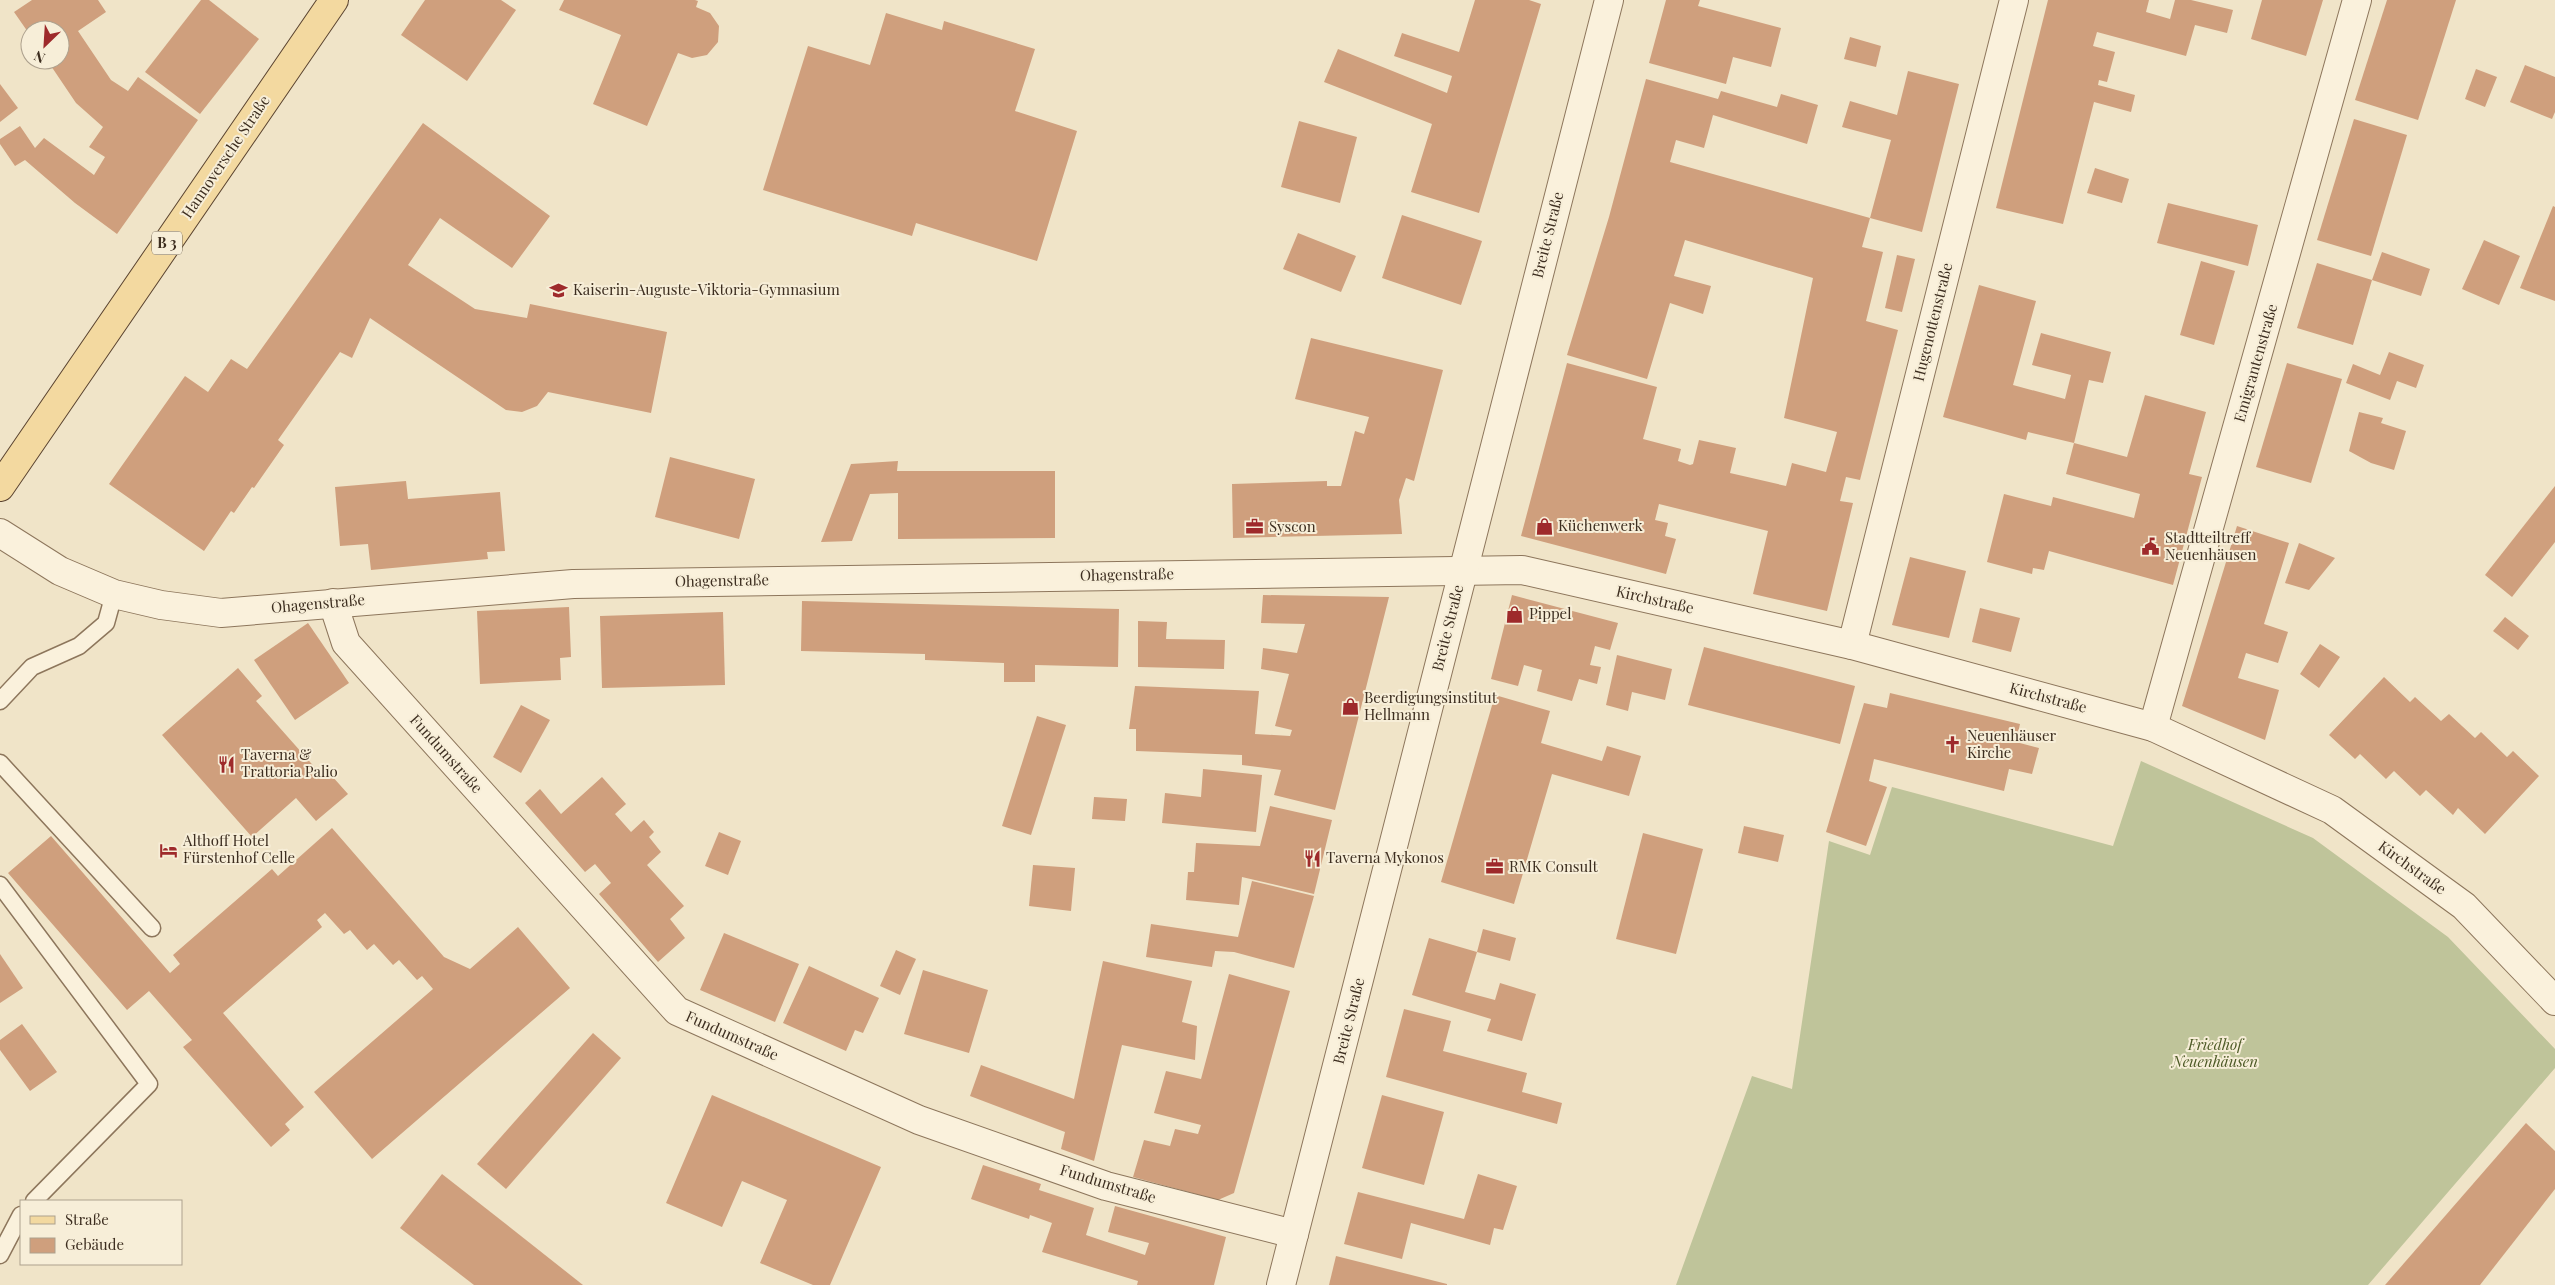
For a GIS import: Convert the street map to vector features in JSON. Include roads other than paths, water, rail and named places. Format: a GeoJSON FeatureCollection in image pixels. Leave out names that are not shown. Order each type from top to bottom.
{"type":"FeatureCollection","features":[{"type":"Feature","properties":{"kind":"main road","name":"Hannoversche Straße"},"geometry":{"type":"LineString","coordinates":[[0,487],[334,0]]}},
{"type":"Feature","properties":{"kind":"street","name":"Breite Straße"},"geometry":{"type":"LineString","coordinates":[[1281,1285],[1609,0]]}},
{"type":"Feature","properties":{"kind":"street","name":"Hugenottenstraße"},"geometry":{"type":"LineString","coordinates":[[1852,645],[2014,0]]}},
{"type":"Feature","properties":{"kind":"street","name":"Emigrantenstraße"},"geometry":{"type":"LineString","coordinates":[[2154,726],[2358,0]]}},
{"type":"Feature","properties":{"kind":"street","name":"Ohagenstraße"},"geometry":{"type":"LineString","coordinates":[[0,533],[60,571],[114,594],[161,605],[221,613],[573,584],[1462,572]]}},
{"type":"Feature","properties":{"kind":"street","name":"Kirchstraße"},"geometry":{"type":"LineString","coordinates":[[1462,572],[1522,570],[1852,645],[2154,726],[2332,810],[2464,906],[2555,1001]]}},
{"type":"Feature","properties":{"kind":"street","name":"Fundumstraße"},"geometry":{"type":"LineString","coordinates":[[333,603],[346,643],[677,1011],[919,1120],[1106,1186],[1294,1234]]}},
{"type":"Feature","properties":{"kind":"lane"},"geometry":{"type":"LineString","coordinates":[[0,701],[32,667],[79,646],[106,622],[114,594]]}},
{"type":"Feature","properties":{"kind":"lane"},"geometry":{"type":"LineString","coordinates":[[0,762],[152,928]]}},
{"type":"Feature","properties":{"kind":"lane"},"geometry":{"type":"LineString","coordinates":[[0,885],[149,1084],[35,1200]]}},
{"type":"Feature","properties":{"kind":"lane"},"geometry":{"type":"LineString","coordinates":[[0,1255],[20,1216]]}},
{"type":"Feature","properties":{"kind":"place","name":"Kaiserin-Auguste-Viktoria-Gymnasium"},"geometry":{"type":"Point","coordinates":[559,290]}},
{"type":"Feature","properties":{"kind":"place","name":"Küchenwerk"},"geometry":{"type":"Point","coordinates":[1544,526]}},
{"type":"Feature","properties":{"kind":"place","name":"Syscon"},"geometry":{"type":"Point","coordinates":[1255,527]}},
{"type":"Feature","properties":{"kind":"place","name":"Stadtteiltreff Neuenhäusen"},"geometry":{"type":"Point","coordinates":[2151,547]}},
{"type":"Feature","properties":{"kind":"place","name":"Pippel"},"geometry":{"type":"Point","coordinates":[1515,614]}},
{"type":"Feature","properties":{"kind":"place","name":"Beerdigungsinstitut Hellmann"},"geometry":{"type":"Point","coordinates":[1350,707]}},
{"type":"Feature","properties":{"kind":"place","name":"Neuenhäuser Kirche"},"geometry":{"type":"Point","coordinates":[1953,745]}},
{"type":"Feature","properties":{"kind":"place","name":"Taverna & Trattoria Palio"},"geometry":{"type":"Point","coordinates":[227,764]}},
{"type":"Feature","properties":{"kind":"place","name":"Althoff Hotel Fürstenhof Celle"},"geometry":{"type":"Point","coordinates":[169,850]}},
{"type":"Feature","properties":{"kind":"place","name":"Taverna Mykonos"},"geometry":{"type":"Point","coordinates":[1312,858]}},
{"type":"Feature","properties":{"kind":"place","name":"RMK Consult"},"geometry":{"type":"Point","coordinates":[1495,867]}},
{"type":"Feature","properties":{"kind":"park label","name":"Friedhof Neuenhäusen"},"geometry":{"type":"Point","coordinates":[2215,1054]}}]}
